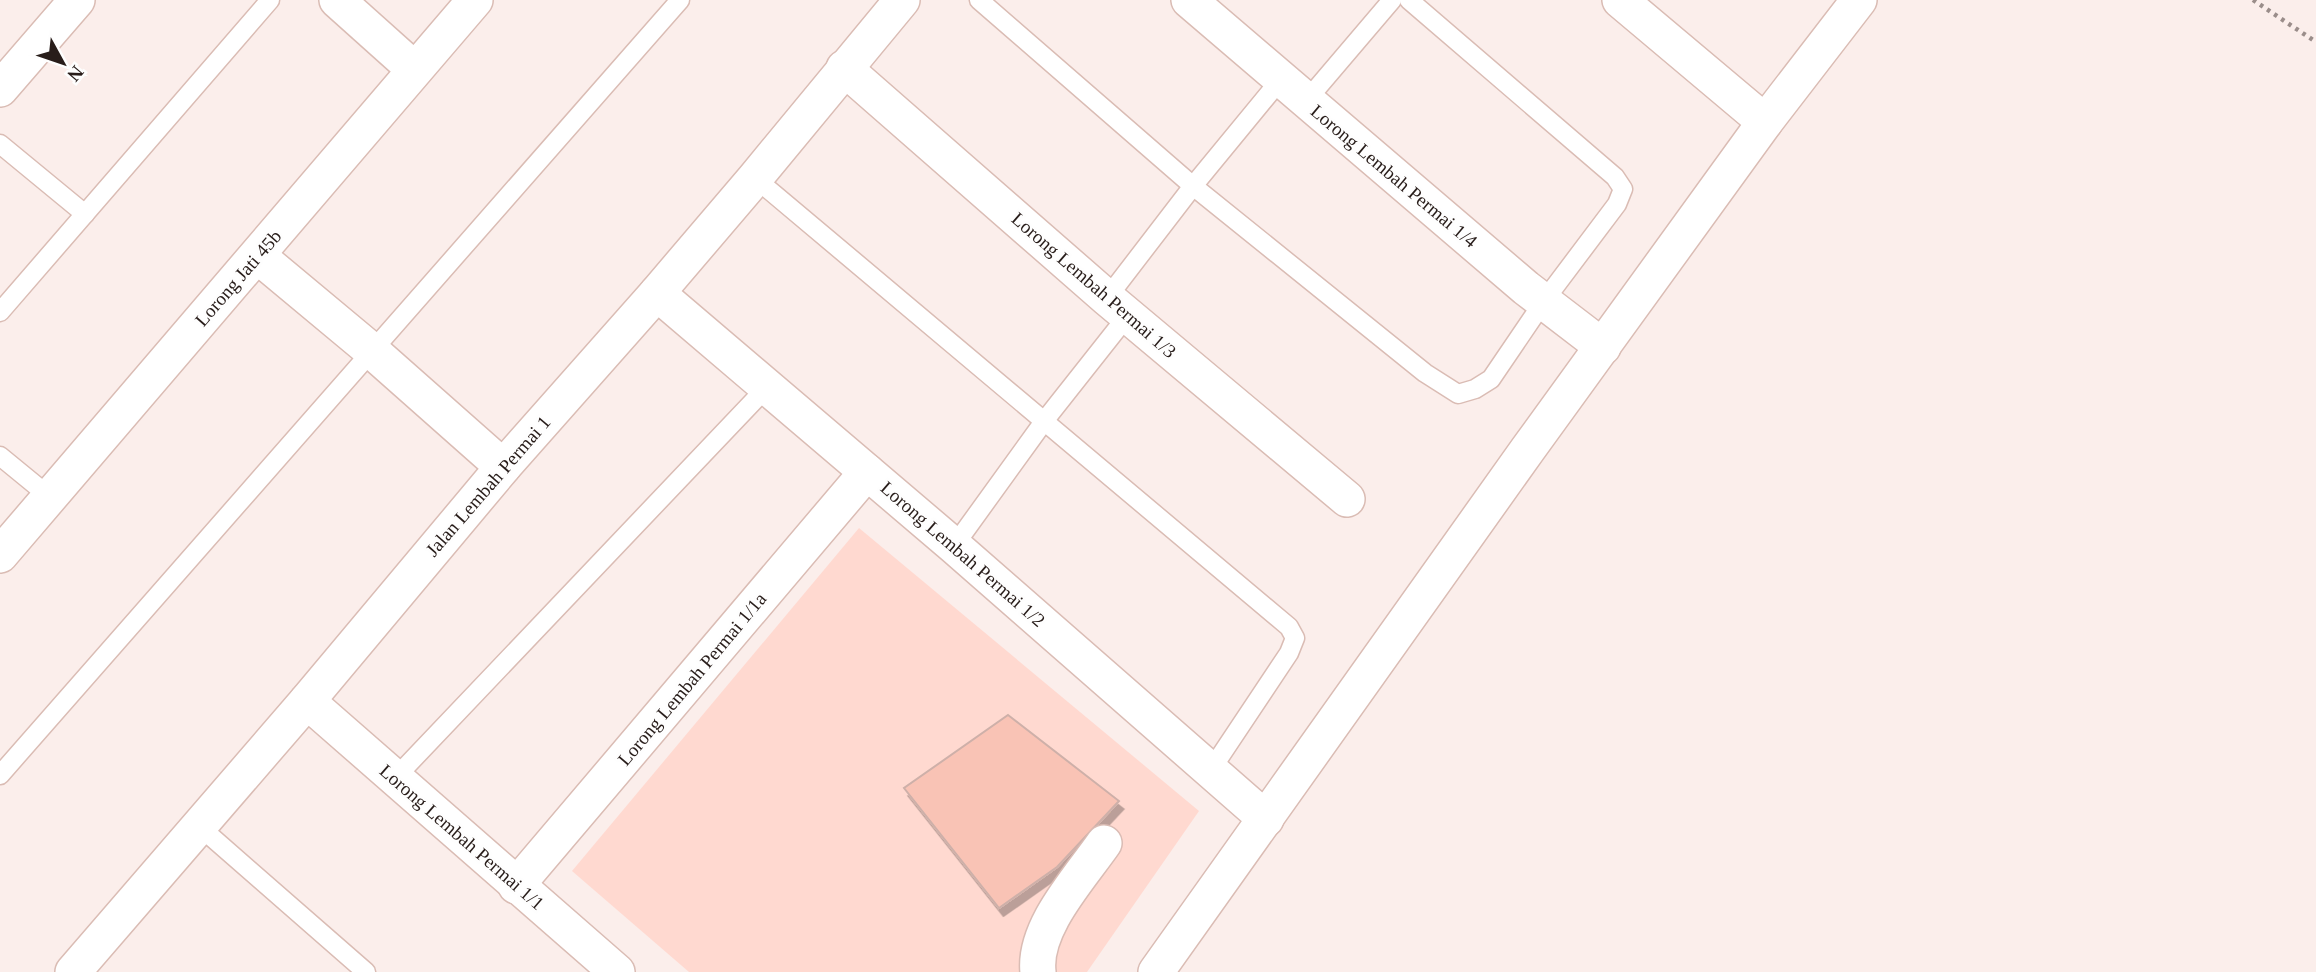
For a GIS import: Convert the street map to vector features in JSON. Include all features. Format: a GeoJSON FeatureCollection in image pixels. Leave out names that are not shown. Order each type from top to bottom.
{"type":"FeatureCollection","features":[{"type":"Feature","properties":{"kind":"street"},"geometry":{"type":"LineString","coordinates":[[0,89],[78,0]]}},
{"type":"Feature","properties":{"kind":"street"},"geometry":{"type":"LineString","coordinates":[[337,0],[414,69]]}},
{"type":"Feature","properties":{"kind":"street","name":"Lorong Jati 45b"},"geometry":{"type":"LineString","coordinates":[[0,555],[475,0]]}},
{"type":"Feature","properties":{"kind":"street","name":"Lorong Lembah Permai 1/4"},"geometry":{"type":"LineString","coordinates":[[1189,0],[1526,288],[1603,347]]}},
{"type":"Feature","properties":{"kind":"street"},"geometry":{"type":"LineString","coordinates":[[1620,0],[1765,122]]}},
{"type":"Feature","properties":{"kind":"street","name":"Jalan Lembah Permai 1"},"geometry":{"type":"LineString","coordinates":[[73,972],[307,701],[503,467],[755,178],[898,2]]}},
{"type":"Feature","properties":{"kind":"street"},"geometry":{"type":"LineString","coordinates":[[1156,972],[1851,3]]}},
{"type":"Feature","properties":{"kind":"street","name":"Lorong Lembah Permai 1/3"},"geometry":{"type":"LineString","coordinates":[[845,68],[1117,307],[1347,499]]}},
{"type":"Feature","properties":{"kind":"street"},"geometry":{"type":"LineString","coordinates":[[258,256],[372,351],[503,467]]}},
{"type":"Feature","properties":{"kind":"street","name":"Lorong Lembah Permai 1/2"},"geometry":{"type":"LineString","coordinates":[[657,293],[954,546],[1266,819]]}},
{"type":"Feature","properties":{"kind":"street","name":"Lorong Lembah Permai 1/1a"},"geometry":{"type":"LineString","coordinates":[[516,886],[867,472]]}},
{"type":"Feature","properties":{"kind":"street","name":"Lorong Lembah Permai 1/1"},"geometry":{"type":"LineString","coordinates":[[307,701],[617,972]]}},
{"type":"Feature","properties":{"kind":"street"},"geometry":{"type":"LineString","coordinates":[[1038,972],[1037,958],[1045,928],[1104,843]]}},
{"type":"Feature","properties":{"kind":"lane"},"geometry":{"type":"LineString","coordinates":[[0,312],[271,0]]}},
{"type":"Feature","properties":{"kind":"lane"},"geometry":{"type":"LineString","coordinates":[[0,775],[680,0]]}},
{"type":"Feature","properties":{"kind":"lane"},"geometry":{"type":"LineString","coordinates":[[979,0],[1193,186],[1425,373],[1458,394],[1475,389],[1491,379],[1544,301],[1617,204],[1623,190],[1615,177],[1409,0]]}},
{"type":"Feature","properties":{"kind":"lane"},"geometry":{"type":"LineString","coordinates":[[954,546],[1045,420],[1193,186],[1392,0]]}},
{"type":"Feature","properties":{"kind":"lane"},"geometry":{"type":"LineString","coordinates":[[0,144],[85,214]]}},
{"type":"Feature","properties":{"kind":"lane"},"geometry":{"type":"LineString","coordinates":[[755,178],[1289,626],[1295,638],[1289,653],[1211,770]]}},
{"type":"Feature","properties":{"kind":"lane"},"geometry":{"type":"LineString","coordinates":[[395,778],[767,387]]}},
{"type":"Feature","properties":{"kind":"lane"},"geometry":{"type":"LineString","coordinates":[[0,456],[50,498]]}},
{"type":"Feature","properties":{"kind":"lane"},"geometry":{"type":"LineString","coordinates":[[199,826],[366,972]]}},
{"type":"Feature","properties":{"kind":"path"},"geometry":{"type":"LineString","coordinates":[[2253,0],[2316,42]]}},
{"type":"Feature","properties":{"kind":"shaded area"},"geometry":{"type":"Polygon","coordinates":[[[859,528],[1199,811],[1087,972],[689,972],[572,871],[859,528]]]}},
{"type":"Feature","properties":{"kind":"building"},"geometry":{"type":"Polygon","coordinates":[[[1008,715],[1119,801],[1057,867],[999,908],[904,788],[1008,715]]]}}]}
